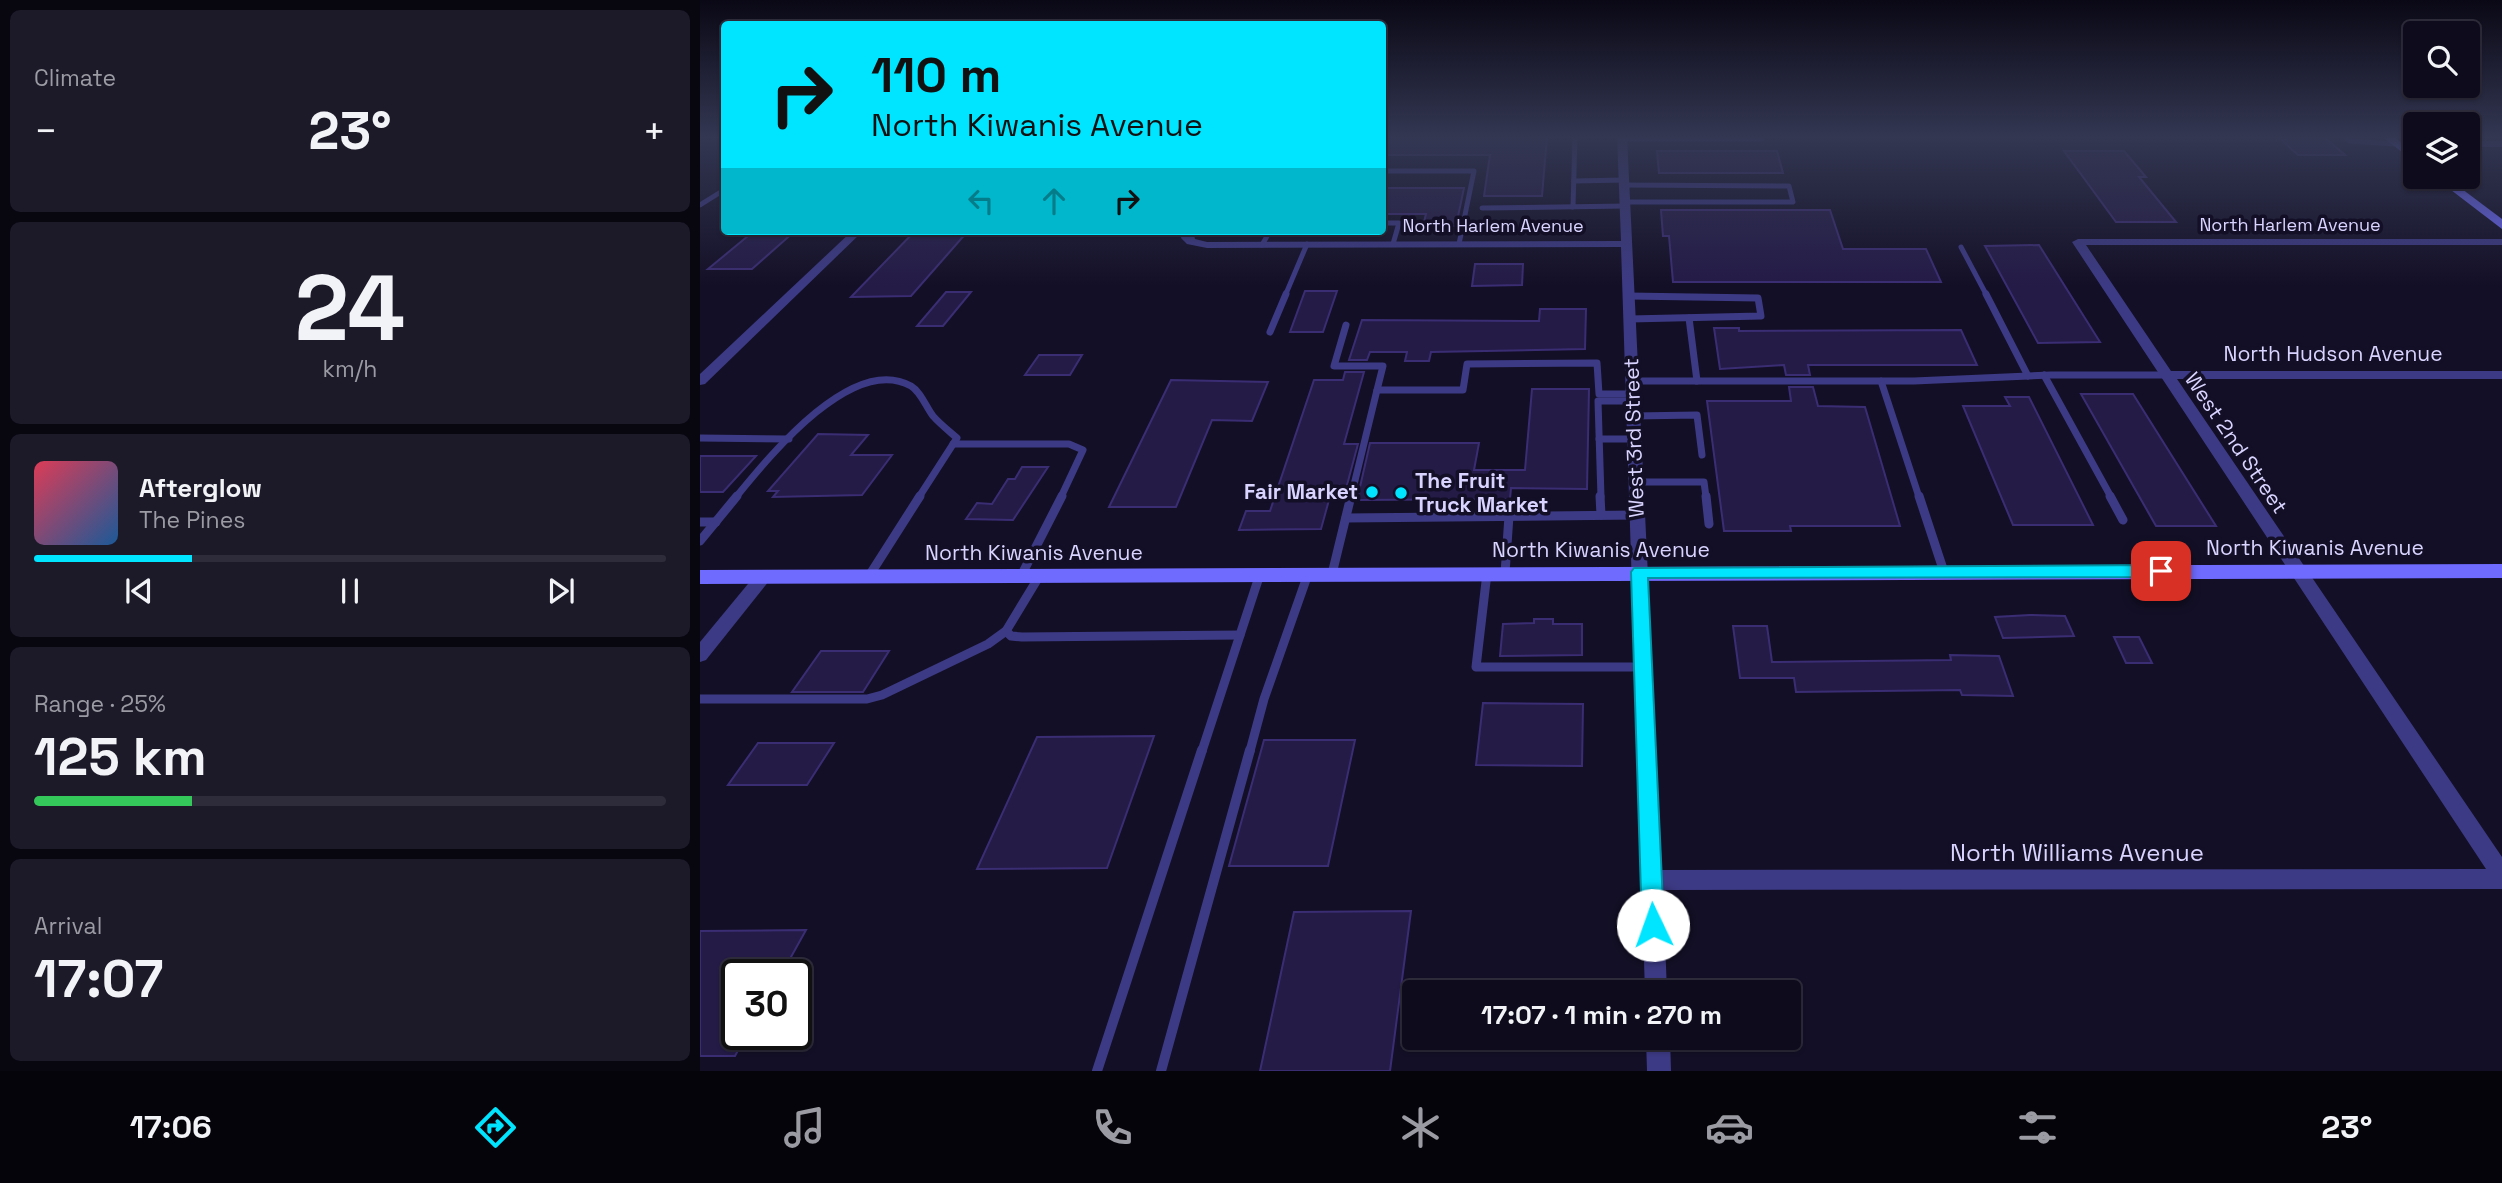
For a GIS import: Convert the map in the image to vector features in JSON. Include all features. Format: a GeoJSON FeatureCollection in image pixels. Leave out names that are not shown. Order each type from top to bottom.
{"type":"FeatureCollection","features":[{"type":"Feature","properties":{"kind":"main road"},"geometry":{"type":"LineString","coordinates":[[2455,189],[2502,225]]}},
{"type":"Feature","properties":{"kind":"main road","name":"North Kiwanis Avenue"},"geometry":{"type":"LineString","coordinates":[[700,577],[2502,570]]}},
{"type":"Feature","properties":{"kind":"street","name":"West 3rd Street"},"geometry":{"type":"LineString","coordinates":[[1625,186],[1655,980]]}},
{"type":"Feature","properties":{"kind":"street"},"geometry":{"type":"LineString","coordinates":[[700,381],[854,235]]}},
{"type":"Feature","properties":{"kind":"street","name":"North Harlem Avenue"},"geometry":{"type":"LineString","coordinates":[[1189,236],[1207,245],[1627,244]]}},
{"type":"Feature","properties":{"kind":"street","name":"North Harlem Avenue"},"geometry":{"type":"LineString","coordinates":[[2078,242],[2502,242]]}},
{"type":"Feature","properties":{"kind":"street","name":"West 2nd Street"},"geometry":{"type":"LineString","coordinates":[[2078,242],[2502,877]]}},
{"type":"Feature","properties":{"kind":"street","name":"North Hudson Avenue"},"geometry":{"type":"LineString","coordinates":[[2165,375],[2502,375]]}},
{"type":"Feature","properties":{"kind":"street"},"geometry":{"type":"LineString","coordinates":[[700,656],[763,577]]}},
{"type":"Feature","properties":{"kind":"street","name":"North Williams Avenue"},"geometry":{"type":"LineString","coordinates":[[1651,880],[2502,877]]}},
{"type":"Feature","properties":{"kind":"street"},"geometry":{"type":"LineString","coordinates":[[1658,1050],[1659,1071]]}},
{"type":"Feature","properties":{"kind":"lane"},"geometry":{"type":"LineString","coordinates":[[1460,244],[1471,186]]}},
{"type":"Feature","properties":{"kind":"lane"},"geometry":{"type":"LineString","coordinates":[[1573,207],[1574,186]]}},
{"type":"Feature","properties":{"kind":"lane"},"geometry":{"type":"LineString","coordinates":[[1482,208],[1573,207],[1625,193],[1789,186],[1793,202],[1625,193],[1595,186]]}},
{"type":"Feature","properties":{"kind":"lane"},"geometry":{"type":"LineString","coordinates":[[700,205],[721,192]]}},
{"type":"Feature","properties":{"kind":"lane"},"geometry":{"type":"LineString","coordinates":[[1386,223],[1399,223],[1393,244]]}},
{"type":"Feature","properties":{"kind":"lane"},"geometry":{"type":"LineString","coordinates":[[1262,244],[1268,235]]}},
{"type":"Feature","properties":{"kind":"lane"},"geometry":{"type":"LineString","coordinates":[[1270,332],[1307,244]]}},
{"type":"Feature","properties":{"kind":"lane"},"geometry":{"type":"LineString","coordinates":[[1961,247],[2028,376]]}},
{"type":"Feature","properties":{"kind":"lane"},"geometry":{"type":"LineString","coordinates":[[1629,296],[1758,298],[1761,316],[1630,319]]}},
{"type":"Feature","properties":{"kind":"lane"},"geometry":{"type":"LineString","coordinates":[[1689,318],[1697,381]]}},
{"type":"Feature","properties":{"kind":"lane"},"geometry":{"type":"LineString","coordinates":[[1332,574],[1383,366],[1334,366],[1346,324]]}},
{"type":"Feature","properties":{"kind":"lane"},"geometry":{"type":"LineString","coordinates":[[1377,390],[1463,390],[1467,364],[1597,363],[1598,394],[1633,398],[1697,415],[1702,455]]}},
{"type":"Feature","properties":{"kind":"lane"},"geometry":{"type":"LineString","coordinates":[[1601,515],[1598,401],[1633,398],[1697,381],[1881,381],[2044,375],[2165,375]]}},
{"type":"Feature","properties":{"kind":"lane"},"geometry":{"type":"LineString","coordinates":[[2044,375],[2123,520]]}},
{"type":"Feature","properties":{"kind":"lane"},"geometry":{"type":"LineString","coordinates":[[700,541],[822,405],[866,380],[880,378],[910,385],[934,417],[957,438],[869,576]]}},
{"type":"Feature","properties":{"kind":"lane"},"geometry":{"type":"LineString","coordinates":[[1881,381],[1944,572]]}},
{"type":"Feature","properties":{"kind":"lane"},"geometry":{"type":"LineString","coordinates":[[700,438],[789,439]]}},
{"type":"Feature","properties":{"kind":"lane"},"geometry":{"type":"LineString","coordinates":[[1599,439],[1634,439]]}},
{"type":"Feature","properties":{"kind":"lane"},"geometry":{"type":"LineString","coordinates":[[700,699],[867,699],[882,695],[988,644],[1006,631],[1083,450],[1069,444],[953,444]]}},
{"type":"Feature","properties":{"kind":"lane"},"geometry":{"type":"LineString","coordinates":[[1636,482],[1704,482],[1709,524]]}},
{"type":"Feature","properties":{"kind":"lane"},"geometry":{"type":"LineString","coordinates":[[1346,518],[1637,515]]}},
{"type":"Feature","properties":{"kind":"lane"},"geometry":{"type":"LineString","coordinates":[[1509,516],[1476,667],[1643,667]]}},
{"type":"Feature","properties":{"kind":"lane"},"geometry":{"type":"LineString","coordinates":[[700,523],[716,522]]}},
{"type":"Feature","properties":{"kind":"lane"},"geometry":{"type":"LineString","coordinates":[[1097,1071],[1260,574]]}},
{"type":"Feature","properties":{"kind":"lane"},"geometry":{"type":"LineString","coordinates":[[1161,1071],[1264,699],[1308,574]]}},
{"type":"Feature","properties":{"kind":"lane"},"geometry":{"type":"LineString","coordinates":[[1006,631],[1011,636],[1022,637],[1240,635]]}},
{"type":"Feature","properties":{"kind":"building"},"geometry":{"type":"Polygon","coordinates":[[[1485,186],[1543,186],[1542,196],[1484,196],[1485,186]]]}},
{"type":"Feature","properties":{"kind":"building"},"geometry":{"type":"Polygon","coordinates":[[[2090,186],[2146,186],[2176,222],[2116,222],[2090,186]]]}},
{"type":"Feature","properties":{"kind":"building"},"geometry":{"type":"Polygon","coordinates":[[[1386,188],[1464,188],[1456,226],[1423,226],[1426,214],[1386,214],[1386,188]]]}},
{"type":"Feature","properties":{"kind":"building"},"geometry":{"type":"Polygon","coordinates":[[[1661,210],[1830,210],[1843,249],[1926,249],[1941,282],[1673,282],[1669,236],[1663,236],[1661,210]]]}},
{"type":"Feature","properties":{"kind":"building"},"geometry":{"type":"Polygon","coordinates":[[[749,235],[790,235],[752,269],[708,269],[749,235]]]}},
{"type":"Feature","properties":{"kind":"building"},"geometry":{"type":"Polygon","coordinates":[[[911,235],[964,235],[911,296],[851,297],[911,235]]]}},
{"type":"Feature","properties":{"kind":"building"},"geometry":{"type":"Polygon","coordinates":[[[2039,245],[2100,342],[2038,343],[1985,246],[2039,245]]]}},
{"type":"Feature","properties":{"kind":"building"},"geometry":{"type":"Polygon","coordinates":[[[1475,264],[1523,264],[1522,285],[1472,286],[1475,264]]]}},
{"type":"Feature","properties":{"kind":"building"},"geometry":{"type":"Polygon","coordinates":[[[1305,291],[1337,291],[1323,332],[1290,332],[1305,291]]]}},
{"type":"Feature","properties":{"kind":"building"},"geometry":{"type":"Polygon","coordinates":[[[946,292],[971,292],[943,326],[917,326],[946,292]]]}},
{"type":"Feature","properties":{"kind":"building"},"geometry":{"type":"Polygon","coordinates":[[[1540,309],[1586,309],[1585,349],[1431,352],[1429,361],[1405,361],[1407,352],[1370,352],[1367,360],[1349,360],[1362,320],[1539,321],[1540,309]]]}},
{"type":"Feature","properties":{"kind":"building"},"geometry":{"type":"Polygon","coordinates":[[[1714,328],[1739,328],[1739,331],[1961,330],[1977,365],[1808,365],[1810,375],[1786,375],[1784,365],[1720,369],[1714,328]]]}},
{"type":"Feature","properties":{"kind":"building"},"geometry":{"type":"Polygon","coordinates":[[[1039,355],[1082,355],[1070,375],[1025,375],[1039,355]]]}},
{"type":"Feature","properties":{"kind":"building"},"geometry":{"type":"Polygon","coordinates":[[[1345,372],[1364,372],[1344,444],[1358,444],[1343,500],[1329,500],[1321,529],[1239,530],[1246,511],[1270,511],[1314,380],[1343,380],[1345,372]]]}},
{"type":"Feature","properties":{"kind":"building"},"geometry":{"type":"Polygon","coordinates":[[[1171,380],[1268,382],[1252,421],[1212,420],[1176,507],[1109,507],[1171,380]]]}},
{"type":"Feature","properties":{"kind":"building"},"geometry":{"type":"Polygon","coordinates":[[[1789,387],[1813,387],[1818,406],[1865,407],[1900,526],[1790,526],[1791,531],[1724,531],[1707,401],[1791,401],[1789,387]]]}},
{"type":"Feature","properties":{"kind":"building"},"geometry":{"type":"Polygon","coordinates":[[[1532,389],[1589,389],[1587,489],[1511,488],[1510,499],[1357,500],[1370,443],[1479,443],[1474,470],[1525,470],[1532,389]]]}},
{"type":"Feature","properties":{"kind":"building"},"geometry":{"type":"Polygon","coordinates":[[[2081,394],[2133,394],[2216,526],[2156,526],[2081,394]]]}},
{"type":"Feature","properties":{"kind":"building"},"geometry":{"type":"Polygon","coordinates":[[[2005,397],[2029,397],[2093,525],[2013,525],[1963,406],[2010,406],[2005,397]]]}},
{"type":"Feature","properties":{"kind":"building"},"geometry":{"type":"Polygon","coordinates":[[[818,434],[868,435],[851,455],[892,455],[862,495],[773,497],[778,491],[768,491],[818,434]]]}},
{"type":"Feature","properties":{"kind":"building"},"geometry":{"type":"Polygon","coordinates":[[[700,456],[756,456],[723,492],[700,492],[700,456]]]}},
{"type":"Feature","properties":{"kind":"building"},"geometry":{"type":"Polygon","coordinates":[[[1022,467],[1048,467],[1013,520],[966,519],[977,503],[992,504],[1008,479],[1015,479],[1022,467]]]}},
{"type":"Feature","properties":{"kind":"building"},"geometry":{"type":"Polygon","coordinates":[[[2065,616],[2074,636],[2003,638],[1995,617],[2065,616]]]}},
{"type":"Feature","properties":{"kind":"building"},"geometry":{"type":"Polygon","coordinates":[[[1534,619],[1553,619],[1553,624],[1582,624],[1582,655],[1500,656],[1503,624],[1534,623],[1534,619]]]}},
{"type":"Feature","properties":{"kind":"building"},"geometry":{"type":"Polygon","coordinates":[[[1733,626],[1767,626],[1772,662],[1951,660],[1950,655],[1999,656],[2013,696],[1962,695],[1960,690],[1796,692],[1794,678],[1740,678],[1733,626]]]}},
{"type":"Feature","properties":{"kind":"building"},"geometry":{"type":"Polygon","coordinates":[[[2114,637],[2139,637],[2152,663],[2126,663],[2114,637]]]}},
{"type":"Feature","properties":{"kind":"building"},"geometry":{"type":"Polygon","coordinates":[[[821,651],[889,651],[863,692],[792,692],[821,651]]]}},
{"type":"Feature","properties":{"kind":"building"},"geometry":{"type":"Polygon","coordinates":[[[1483,703],[1583,704],[1582,766],[1476,765],[1483,703]]]}},
{"type":"Feature","properties":{"kind":"building"},"geometry":{"type":"Polygon","coordinates":[[[1154,736],[1107,868],[977,869],[1037,737],[1154,736]]]}},
{"type":"Feature","properties":{"kind":"building"},"geometry":{"type":"Polygon","coordinates":[[[1264,740],[1355,740],[1328,866],[1229,866],[1264,740]]]}},
{"type":"Feature","properties":{"kind":"building"},"geometry":{"type":"Polygon","coordinates":[[[758,743],[834,743],[807,785],[728,785],[758,743]]]}},
{"type":"Feature","properties":{"kind":"building"},"geometry":{"type":"Polygon","coordinates":[[[1411,911],[1390,1071],[1260,1071],[1294,912],[1411,911]]]}},
{"type":"Feature","properties":{"kind":"building"},"geometry":{"type":"Polygon","coordinates":[[[806,930],[790,959],[721,959],[721,1050],[738,1050],[735,1056],[700,1056],[700,931],[806,930]]]}},
{"type":"Feature","properties":{"kind":"place","name":"Fair Market"},"geometry":{"type":"Point","coordinates":[1372,492]}},
{"type":"Feature","properties":{"kind":"place","name":"The Fruit Truck Market"},"geometry":{"type":"Point","coordinates":[1401,493]}},
{"type":"Feature","properties":{"kind":"route"},"geometry":{"type":"LineString","coordinates":[[1653,925],[1640,572],[2161,571]]}}]}
